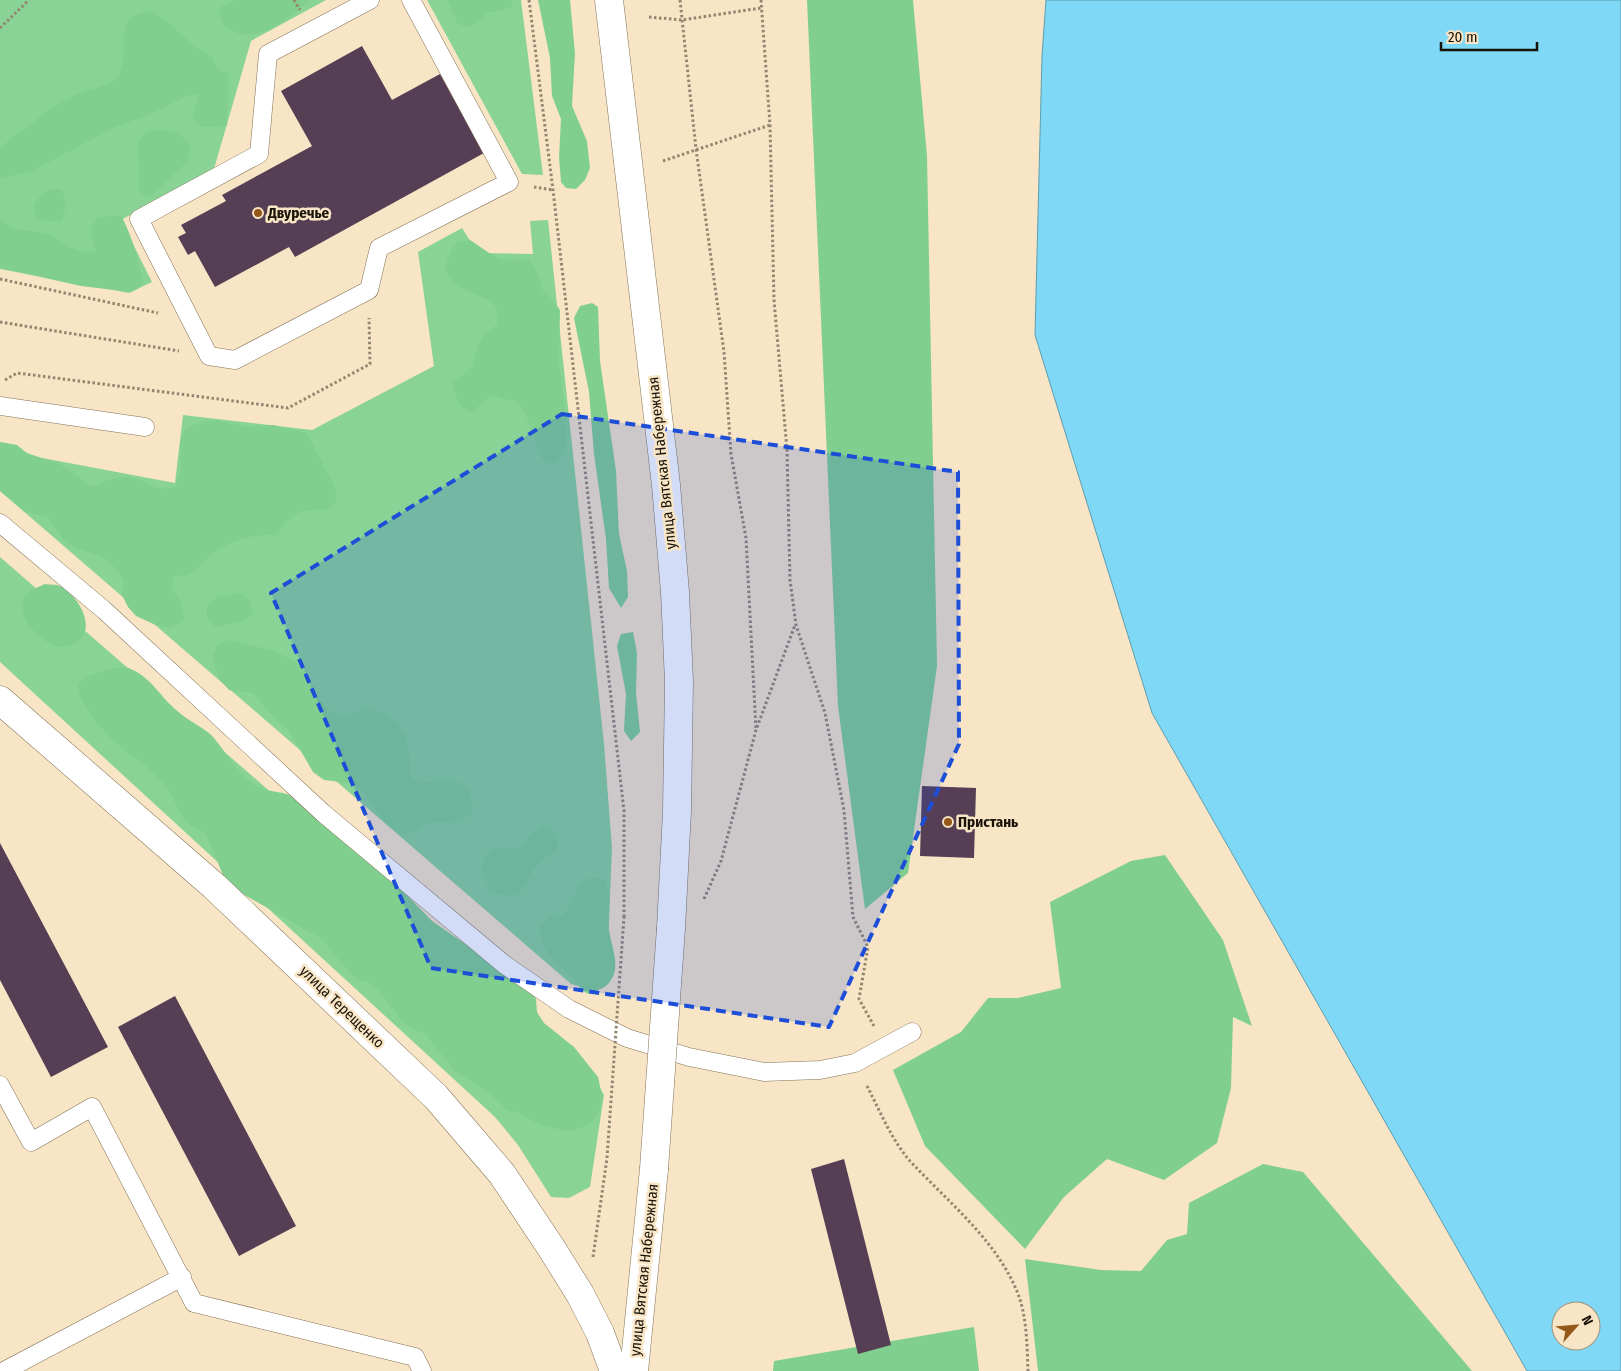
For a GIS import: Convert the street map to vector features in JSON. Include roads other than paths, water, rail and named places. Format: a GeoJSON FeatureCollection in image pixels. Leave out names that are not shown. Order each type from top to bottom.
{"type":"FeatureCollection","features":[{"type":"Feature","properties":{"kind":"street","name":"улица Вятская Набережная"},"geometry":{"type":"LineString","coordinates":[[609,0],[665,475],[675,592],[679,682],[677,811],[671,928],[654,1169],[634,1371]]}},
{"type":"Feature","properties":{"kind":"street","name":"улица Терещенко"},"geometry":{"type":"LineString","coordinates":[[0,700],[214,886],[436,1097],[502,1174],[552,1249],[580,1294],[600,1333],[614,1371]]}},
{"type":"Feature","properties":{"kind":"lane"},"geometry":{"type":"LineString","coordinates":[[370,0],[268,54],[259,154],[139,219],[209,356],[236,360],[369,290],[379,248],[509,182],[412,0]]}},
{"type":"Feature","properties":{"kind":"lane"},"geometry":{"type":"LineString","coordinates":[[0,406],[145,426]]}},
{"type":"Feature","properties":{"kind":"lane"},"geometry":{"type":"LineString","coordinates":[[0,523],[104,610],[323,813],[505,965],[570,1009],[627,1038],[689,1057],[764,1072],[820,1070],[855,1063],[886,1048],[912,1032]]}},
{"type":"Feature","properties":{"kind":"lane"},"geometry":{"type":"LineString","coordinates":[[0,1085],[31,1142],[92,1107],[194,1302],[415,1357],[422,1371]]}},
{"type":"Feature","properties":{"kind":"lane"},"geometry":{"type":"LineString","coordinates":[[4,1371],[182,1276]]}},
{"type":"Feature","properties":{"kind":"water"},"geometry":{"type":"Polygon","coordinates":[[[1046,0],[1621,0],[1621,1371],[1527,1371],[1152,713],[1035,335],[1042,56],[1046,0]]]}},
{"type":"Feature","properties":{"kind":"place","name":"Двуречье"},"geometry":{"type":"Point","coordinates":[258,213]}},
{"type":"Feature","properties":{"kind":"place","name":"Пристань"},"geometry":{"type":"Point","coordinates":[948,822]}}]}
